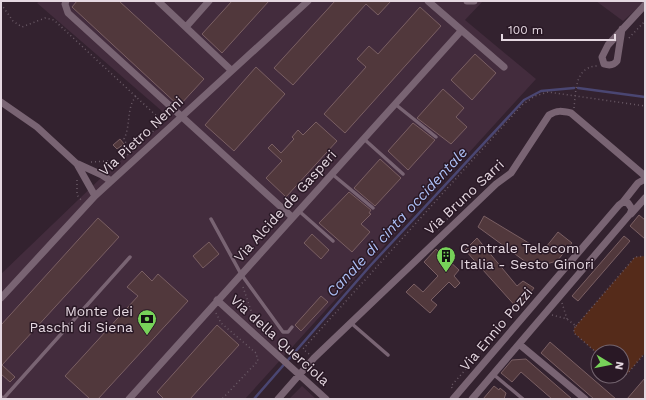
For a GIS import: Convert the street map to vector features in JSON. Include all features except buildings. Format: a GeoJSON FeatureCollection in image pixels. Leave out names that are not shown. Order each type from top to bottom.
{"type":"FeatureCollection","features":[{"type":"Feature","properties":{"kind":"street"},"geometry":{"type":"LineString","coordinates":[[66,1],[65,4],[68,13],[292,217]]}},
{"type":"Feature","properties":{"kind":"street"},"geometry":{"type":"LineString","coordinates":[[158,1],[231,70]]}},
{"type":"Feature","properties":{"kind":"street"},"geometry":{"type":"LineString","coordinates":[[186,28],[210,1]]}},
{"type":"Feature","properties":{"kind":"street","name":"Via Pietro Nenni"},"geometry":{"type":"LineString","coordinates":[[1,298],[95,196],[308,1]]}},
{"type":"Feature","properties":{"kind":"street"},"geometry":{"type":"LineString","coordinates":[[428,1],[504,67]]}},
{"type":"Feature","properties":{"kind":"street"},"geometry":{"type":"LineString","coordinates":[[622,29],[617,60],[615,63],[608,65],[603,61],[603,52],[622,29],[645,5]]}},
{"type":"Feature","properties":{"kind":"street","name":"Via Alcide de Gasperi"},"geometry":{"type":"LineString","coordinates":[[129,399],[240,274],[461,31]]}},
{"type":"Feature","properties":{"kind":"street"},"geometry":{"type":"LineString","coordinates":[[1,102],[37,128],[80,166],[87,178],[90,190],[95,196]]}},
{"type":"Feature","properties":{"kind":"street","name":"Via Bruno Sarri"},"geometry":{"type":"LineString","coordinates":[[278,399],[314,358],[350,323],[496,184],[511,173],[549,116],[554,112],[562,110],[571,113],[645,178]]}},
{"type":"Feature","properties":{"kind":"street"},"geometry":{"type":"LineString","coordinates":[[80,166],[102,175],[111,181]]}},
{"type":"Feature","properties":{"kind":"street","name":"Via Ennio Pozzi"},"geometry":{"type":"LineString","coordinates":[[453,399],[638,183],[645,178]]}},
{"type":"Feature","properties":{"kind":"street","name":"Via Ennio Pozzi"},"geometry":{"type":"LineString","coordinates":[[472,399],[645,198]]}},
{"type":"Feature","properties":{"kind":"street"},"geometry":{"type":"LineString","coordinates":[[623,202],[628,203],[632,207],[630,214]]}},
{"type":"Feature","properties":{"kind":"street","name":"Via della Querciola"},"geometry":{"type":"LineString","coordinates":[[217,300],[326,399]]}},
{"type":"Feature","properties":{"kind":"street"},"geometry":{"type":"LineString","coordinates":[[519,344],[585,399]]}},
{"type":"Feature","properties":{"kind":"lane"},"geometry":{"type":"LineString","coordinates":[[395,104],[436,138]]}},
{"type":"Feature","properties":{"kind":"lane"},"geometry":{"type":"LineString","coordinates":[[363,138],[403,174]]}},
{"type":"Feature","properties":{"kind":"lane"},"geometry":{"type":"LineString","coordinates":[[332,173],[373,208]]}},
{"type":"Feature","properties":{"kind":"lane"},"geometry":{"type":"LineString","coordinates":[[298,210],[332,241]]}},
{"type":"Feature","properties":{"kind":"lane"},"geometry":{"type":"LineString","coordinates":[[211,219],[240,274],[284,332],[288,332],[292,327]]}},
{"type":"Feature","properties":{"kind":"lane"},"geometry":{"type":"LineString","coordinates":[[2,399],[130,257]]}},
{"type":"Feature","properties":{"kind":"lane"},"geometry":{"type":"LineString","coordinates":[[350,323],[388,355]]}},
{"type":"Feature","properties":{"kind":"lane"},"geometry":{"type":"LineString","coordinates":[[493,374],[523,399]]}},
{"type":"Feature","properties":{"kind":"path"},"geometry":{"type":"LineString","coordinates":[[1,4],[13,21],[19,26],[25,27],[40,19],[49,18],[54,20],[163,122],[118,164],[108,161],[87,161],[80,166],[76,172],[78,195],[86,205]]}},
{"type":"Feature","properties":{"kind":"path"},"geometry":{"type":"LineString","coordinates":[[568,107],[574,108],[578,79]]}},
{"type":"Feature","properties":{"kind":"path"},"geometry":{"type":"LineString","coordinates":[[314,358],[303,349],[522,105],[535,96],[548,92],[645,106]]}},
{"type":"Feature","properties":{"kind":"path"},"geometry":{"type":"LineString","coordinates":[[128,155],[122,148],[126,143],[124,139],[128,132],[131,103],[136,96]]}},
{"type":"Feature","properties":{"kind":"path"},"geometry":{"type":"LineString","coordinates":[[443,235],[437,228],[460,208]]}},
{"type":"Feature","properties":{"kind":"path"},"geometry":{"type":"LineString","coordinates":[[576,326],[635,256],[645,256]]}},
{"type":"Feature","properties":{"kind":"path"},"geometry":{"type":"LineString","coordinates":[[240,274],[256,325]]}},
{"type":"Feature","properties":{"kind":"path"},"geometry":{"type":"LineString","coordinates":[[552,315],[562,303],[567,319]]}},
{"type":"Feature","properties":{"kind":"path"},"geometry":{"type":"LineString","coordinates":[[216,312],[221,323],[256,353],[258,361],[222,399]]}},
{"type":"Feature","properties":{"kind":"path"},"geometry":{"type":"LineString","coordinates":[[630,370],[645,353]]}},
{"type":"Feature","properties":{"kind":"shaded area"},"geometry":{"type":"Polygon","coordinates":[[[40,1],[483,1],[465,20],[536,79],[245,399],[1,399],[1,274],[103,176],[170,118],[37,3],[40,1]]]}},
{"type":"Feature","properties":{"kind":"shaded area"},"geometry":{"type":"Polygon","coordinates":[[[596,1],[645,1],[645,2],[623,21],[596,1]]]}},
{"type":"Feature","properties":{"kind":"shaded area"},"geometry":{"type":"Polygon","coordinates":[[[645,256],[645,353],[630,370],[630,344],[590,344],[590,347],[574,333],[574,328],[635,257],[645,256]]]}},
{"type":"Feature","properties":{"kind":"shaded area"},"geometry":{"type":"Polygon","coordinates":[[[302,386],[316,399],[289,399],[302,386]]]}},
{"type":"Feature","properties":{"kind":"waterway","name":"Canale di cinta occidentale"},"geometry":{"type":"LineString","coordinates":[[254,399],[370,266],[524,100],[541,91],[574,88]]}},
{"type":"Feature","properties":{"kind":"waterway","name":"Canale di cinta occidentale"},"geometry":{"type":"LineString","coordinates":[[578,88],[645,97]]}},
{"type":"Feature","properties":{"kind":"place","name":"Centrale Telecom Italia - Sesto Ginori"},"geometry":{"type":"Point","coordinates":[446,273]}},
{"type":"Feature","properties":{"kind":"place","name":"Monte dei Paschi di Siena"},"geometry":{"type":"Point","coordinates":[147,336]}}]}
